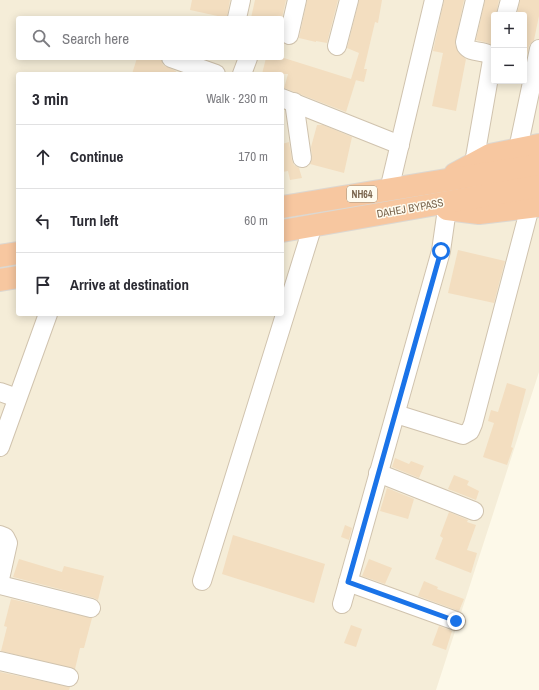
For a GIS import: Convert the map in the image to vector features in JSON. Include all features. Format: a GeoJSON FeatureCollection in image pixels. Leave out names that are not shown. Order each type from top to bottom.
{"type":"FeatureCollection","features":[{"type":"Feature","properties":{"kind":"highway","name":"NH64"},"geometry":{"type":"LineString","coordinates":[[417,207],[446,197],[474,163],[490,155],[529,147]]}},
{"type":"Feature","properties":{"kind":"highway","name":"DAHEJ BYPASS"},"geometry":{"type":"LineString","coordinates":[[446,197],[539,165]]}},
{"type":"Feature","properties":{"kind":"highway","name":"DAHEJ BYPASS"},"geometry":{"type":"LineString","coordinates":[[284,207],[398,188],[446,197],[539,186]]}},
{"type":"Feature","properties":{"kind":"highway"},"geometry":{"type":"LineString","coordinates":[[398,188],[417,207]]}},
{"type":"Feature","properties":{"kind":"highway","name":"NH64"},"geometry":{"type":"LineString","coordinates":[[446,197],[479,213],[534,207]]}},
{"type":"Feature","properties":{"kind":"highway","name":"DAHEJ BYPASS"},"geometry":{"type":"LineString","coordinates":[[284,231],[417,207]]}},
{"type":"Feature","properties":{"kind":"highway"},"geometry":{"type":"LineString","coordinates":[[0,256],[16,253]]}},
{"type":"Feature","properties":{"kind":"highway"},"geometry":{"type":"LineString","coordinates":[[0,280],[16,277]]}},
{"type":"Feature","properties":{"kind":"street"},"geometry":{"type":"LineString","coordinates":[[237,16],[241,0]]}},
{"type":"Feature","properties":{"kind":"street"},"geometry":{"type":"LineString","coordinates":[[289,36],[297,0]]}},
{"type":"Feature","properties":{"kind":"street"},"geometry":{"type":"LineString","coordinates":[[337,46],[349,0]]}},
{"type":"Feature","properties":{"kind":"street"},"geometry":{"type":"LineString","coordinates":[[398,188],[400,145],[434,0]]}},
{"type":"Feature","properties":{"kind":"street"},"geometry":{"type":"LineString","coordinates":[[475,0],[465,42],[466,46],[470,50],[491,56]]}},
{"type":"Feature","properties":{"kind":"street"},"geometry":{"type":"LineString","coordinates":[[507,12],[510,0]]}},
{"type":"Feature","properties":{"kind":"street"},"geometry":{"type":"LineString","coordinates":[[529,147],[539,49]]}},
{"type":"Feature","properties":{"kind":"street"},"geometry":{"type":"LineString","coordinates":[[175,60],[205,72]]}},
{"type":"Feature","properties":{"kind":"street"},"geometry":{"type":"LineString","coordinates":[[243,72],[247,60]]}},
{"type":"Feature","properties":{"kind":"street"},"geometry":{"type":"LineString","coordinates":[[474,163],[491,68]]}},
{"type":"Feature","properties":{"kind":"street"},"geometry":{"type":"LineString","coordinates":[[302,158],[290,127],[288,100],[400,145]]}},
{"type":"Feature","properties":{"kind":"street"},"geometry":{"type":"LineString","coordinates":[[342,604],[441,251],[446,197]]}},
{"type":"Feature","properties":{"kind":"street"},"geometry":{"type":"LineString","coordinates":[[396,414],[463,435],[470,431],[534,207]]}},
{"type":"Feature","properties":{"kind":"street"},"geometry":{"type":"LineString","coordinates":[[202,581],[313,225]]}},
{"type":"Feature","properties":{"kind":"street"},"geometry":{"type":"LineString","coordinates":[[0,447],[47,316]]}},
{"type":"Feature","properties":{"kind":"street"},"geometry":{"type":"LineString","coordinates":[[0,392],[17,398]]}},
{"type":"Feature","properties":{"kind":"street"},"geometry":{"type":"LineString","coordinates":[[378,473],[474,511]]}},
{"type":"Feature","properties":{"kind":"street"},"geometry":{"type":"LineString","coordinates":[[0,535],[5,537],[8,543],[0,579]]}},
{"type":"Feature","properties":{"kind":"street"},"geometry":{"type":"LineString","coordinates":[[348,582],[456,621]]}},
{"type":"Feature","properties":{"kind":"street"},"geometry":{"type":"LineString","coordinates":[[0,584],[91,608]]}},
{"type":"Feature","properties":{"kind":"street"},"geometry":{"type":"LineString","coordinates":[[0,661],[69,677]]}},
{"type":"Feature","properties":{"kind":"shaded area"},"geometry":{"type":"Polygon","coordinates":[[[0,0],[539,0],[539,372],[436,690],[0,690],[0,0]]]}},
{"type":"Feature","properties":{"kind":"building"},"geometry":{"type":"Polygon","coordinates":[[[192,0],[230,0],[227,16],[218,16],[190,10],[192,0]]]}},
{"type":"Feature","properties":{"kind":"building"},"geometry":{"type":"Polygon","coordinates":[[[255,0],[286,0],[282,16],[251,16],[255,0]]]}},
{"type":"Feature","properties":{"kind":"building"},"geometry":{"type":"Polygon","coordinates":[[[307,0],[338,0],[327,43],[299,38],[307,0]]]}},
{"type":"Feature","properties":{"kind":"building"},"geometry":{"type":"Polygon","coordinates":[[[359,0],[382,0],[378,23],[375,22],[364,69],[367,69],[364,82],[356,80],[346,112],[284,88],[288,74],[284,74],[284,72],[262,72],[266,60],[284,60],[284,58],[351,79],[359,53],[347,48],[359,0]]]}},
{"type":"Feature","properties":{"kind":"building"},"geometry":{"type":"Polygon","coordinates":[[[444,0],[464,0],[455,44],[459,53],[466,59],[456,111],[432,106],[443,53],[433,51],[444,0]]]}},
{"type":"Feature","properties":{"kind":"building"},"geometry":{"type":"Polygon","coordinates":[[[485,0],[499,0],[497,12],[491,12],[491,44],[476,40],[485,0]]]}},
{"type":"Feature","properties":{"kind":"building"},"geometry":{"type":"Polygon","coordinates":[[[520,0],[539,0],[539,16],[534,40],[529,46],[527,54],[527,12],[518,12],[520,0]]]}},
{"type":"Feature","properties":{"kind":"building"},"geometry":{"type":"Polygon","coordinates":[[[136,60],[162,60],[163,65],[176,71],[176,72],[133,72],[136,60]]]}},
{"type":"Feature","properties":{"kind":"building"},"geometry":{"type":"Polygon","coordinates":[[[317,125],[323,125],[352,137],[344,173],[310,164],[312,157],[311,147],[317,125]]]}},
{"type":"Feature","properties":{"kind":"building"},"geometry":{"type":"Polygon","coordinates":[[[289,142],[292,160],[294,165],[299,168],[302,178],[290,180],[288,171],[284,172],[284,143],[289,142]]]}},
{"type":"Feature","properties":{"kind":"building"},"geometry":{"type":"Polygon","coordinates":[[[458,250],[505,261],[494,303],[448,293],[458,250]]]}},
{"type":"Feature","properties":{"kind":"building"},"geometry":{"type":"Polygon","coordinates":[[[507,383],[526,389],[511,447],[513,448],[507,465],[483,457],[494,423],[488,421],[491,410],[498,412],[507,383]]]}},
{"type":"Feature","properties":{"kind":"building"},"geometry":{"type":"Polygon","coordinates":[[[395,458],[409,464],[411,461],[424,466],[419,478],[392,467],[395,458]]]}},
{"type":"Feature","properties":{"kind":"building"},"geometry":{"type":"Polygon","coordinates":[[[454,475],[469,481],[467,485],[479,491],[476,500],[448,489],[454,475]]]}},
{"type":"Feature","properties":{"kind":"building"},"geometry":{"type":"Polygon","coordinates":[[[387,488],[414,499],[408,519],[380,511],[387,488]]]}},
{"type":"Feature","properties":{"kind":"building"},"geometry":{"type":"Polygon","coordinates":[[[449,512],[468,520],[467,522],[476,525],[467,550],[477,553],[471,573],[435,559],[443,538],[440,536],[449,512]]]}},
{"type":"Feature","properties":{"kind":"building"},"geometry":{"type":"Polygon","coordinates":[[[345,525],[352,528],[349,540],[341,537],[345,525]]]}},
{"type":"Feature","properties":{"kind":"building"},"geometry":{"type":"Polygon","coordinates":[[[233,535],[325,564],[314,603],[222,574],[233,535]]]}},
{"type":"Feature","properties":{"kind":"building"},"geometry":{"type":"Polygon","coordinates":[[[19,559],[62,572],[64,566],[104,576],[98,600],[13,577],[19,559]]]}},
{"type":"Feature","properties":{"kind":"building"},"geometry":{"type":"Polygon","coordinates":[[[369,559],[392,568],[385,584],[362,576],[369,559]]]}},
{"type":"Feature","properties":{"kind":"building"},"geometry":{"type":"Polygon","coordinates":[[[424,581],[438,587],[437,589],[464,599],[459,611],[418,596],[424,581]]]}},
{"type":"Feature","properties":{"kind":"building"},"geometry":{"type":"Polygon","coordinates":[[[11,599],[92,618],[84,648],[80,648],[75,669],[1,651],[7,627],[4,626],[11,599]]]}},
{"type":"Feature","properties":{"kind":"building"},"geometry":{"type":"Polygon","coordinates":[[[351,625],[362,629],[356,647],[344,643],[351,625]]]}},
{"type":"Feature","properties":{"kind":"building"},"geometry":{"type":"Polygon","coordinates":[[[439,626],[452,631],[446,650],[432,645],[439,626]]]}},
{"type":"Feature","properties":{"kind":"building"},"geometry":{"type":"Polygon","coordinates":[[[0,672],[70,687],[69,690],[0,690],[0,672]]]}},
{"type":"Feature","properties":{"kind":"route"},"geometry":{"type":"LineString","coordinates":[[441,251],[348,582],[456,621]]}}]}
